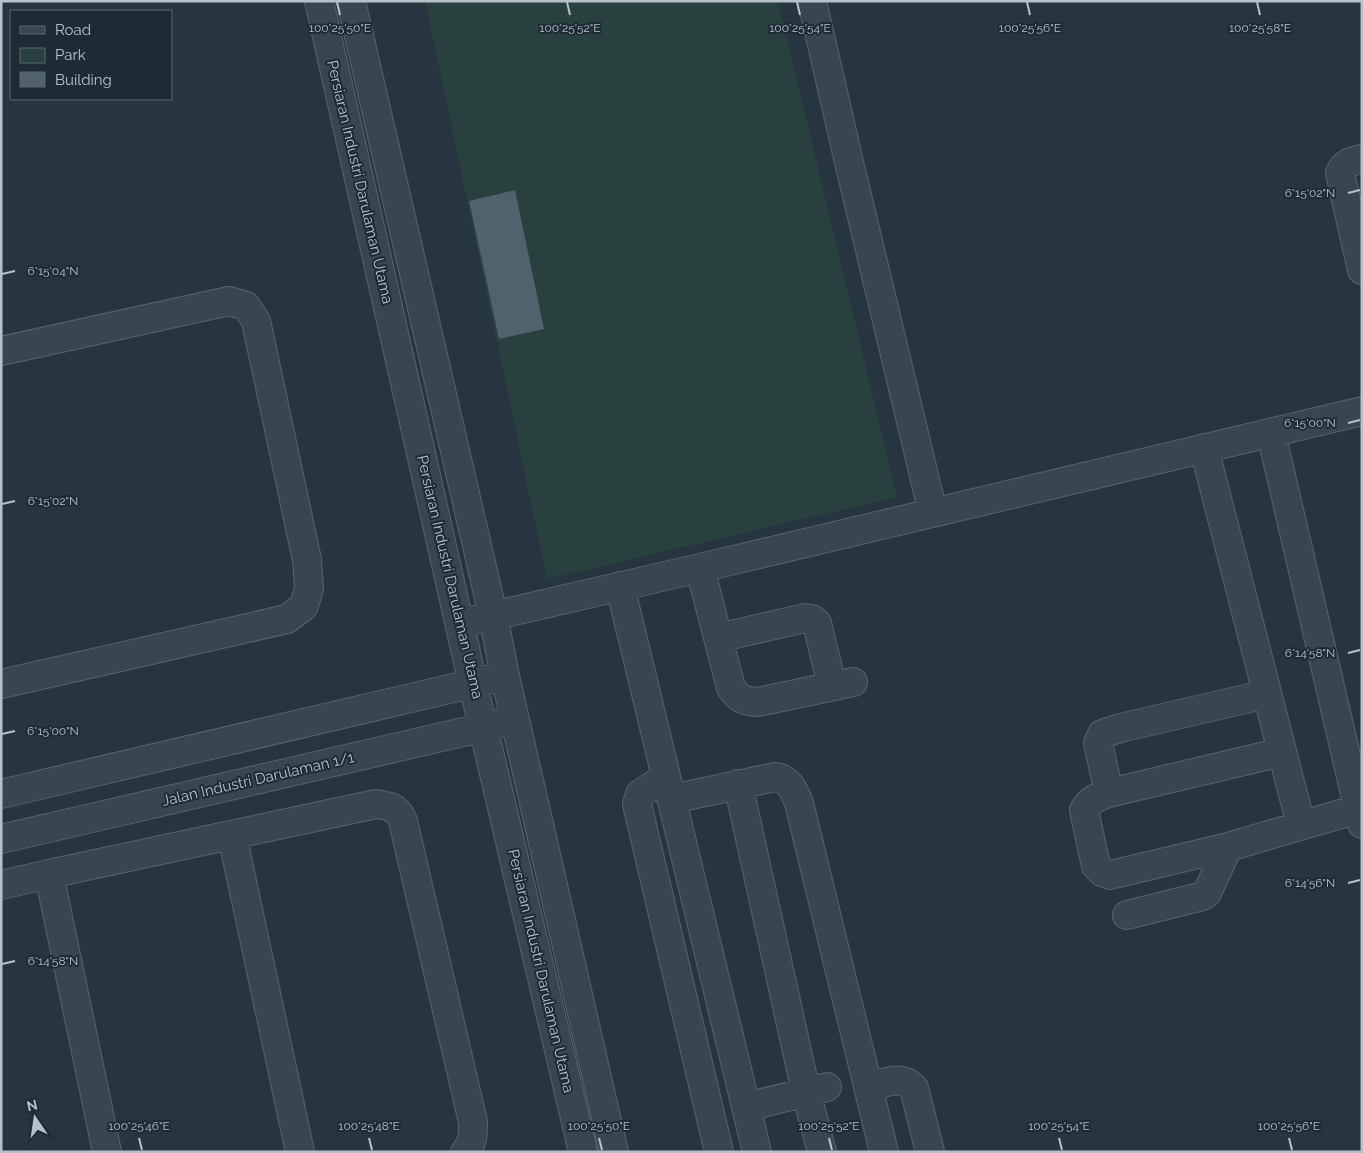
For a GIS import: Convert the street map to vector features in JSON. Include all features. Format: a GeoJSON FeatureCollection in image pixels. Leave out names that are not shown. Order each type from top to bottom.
{"type":"FeatureCollection","features":[{"type":"Feature","properties":{"kind":"street","name":"Persiaran Industri Darulaman Utama"},"geometry":{"type":"LineString","coordinates":[[319,1],[473,684],[583,1152]]}},
{"type":"Feature","properties":{"kind":"street","name":"Persiaran Industri Darulaman Utama"},"geometry":{"type":"LineString","coordinates":[[351,1],[614,1152]]}},
{"type":"Feature","properties":{"kind":"street"},"geometry":{"type":"LineString","coordinates":[[812,1],[933,513]]}},
{"type":"Feature","properties":{"kind":"street"},"geometry":{"type":"LineString","coordinates":[[1362,158],[1351,161],[1343,166],[1340,172],[1362,270]]}},
{"type":"Feature","properties":{"kind":"street"},"geometry":{"type":"LineString","coordinates":[[1,351],[229,301],[246,306],[256,321],[307,560],[309,588],[304,606],[287,619],[1,684]]}},
{"type":"Feature","properties":{"kind":"street"},"geometry":{"type":"LineString","coordinates":[[460,623],[1362,411]]}},
{"type":"Feature","properties":{"kind":"street"},"geometry":{"type":"LineString","coordinates":[[1270,433],[1360,817],[1301,825],[1228,847],[1110,875],[1102,872],[1096,866],[1084,810],[1090,801],[1109,793],[1282,752]]}},
{"type":"Feature","properties":{"kind":"street"},"geometry":{"type":"LineString","coordinates":[[1204,448],[1301,825]]}},
{"type":"Feature","properties":{"kind":"street"},"geometry":{"type":"LineString","coordinates":[[700,568],[718,638],[731,688],[736,696],[746,701],[758,702],[842,684],[817,623],[812,619],[805,618],[718,638]]}},
{"type":"Feature","properties":{"kind":"street"},"geometry":{"type":"LineString","coordinates":[[620,586],[757,1152]]}},
{"type":"Feature","properties":{"kind":"street"},"geometry":{"type":"LineString","coordinates":[[1,794],[505,676]]}},
{"type":"Feature","properties":{"kind":"street"},"geometry":{"type":"LineString","coordinates":[[1109,793],[1098,743],[1102,734],[1120,728],[1267,694]]}},
{"type":"Feature","properties":{"kind":"street","name":"Jalan Industri Darulaman 1/1"},"geometry":{"type":"LineString","coordinates":[[1,839],[516,720]]}},
{"type":"Feature","properties":{"kind":"street"},"geometry":{"type":"LineString","coordinates":[[720,1152],[637,804],[640,794],[669,788],[738,784],[782,778],[788,783],[799,803],[884,1152]]}},
{"type":"Feature","properties":{"kind":"street"},"geometry":{"type":"LineString","coordinates":[[738,784],[817,1089],[822,1152]]}},
{"type":"Feature","properties":{"kind":"street"},"geometry":{"type":"LineString","coordinates":[[1,885],[376,804],[389,805],[399,812],[403,821],[473,1122],[473,1139],[465,1152]]}},
{"type":"Feature","properties":{"kind":"street"},"geometry":{"type":"LineString","coordinates":[[232,836],[300,1152]]}},
{"type":"Feature","properties":{"kind":"street"},"geometry":{"type":"LineString","coordinates":[[1127,915],[1203,896],[1207,893],[1228,847]]}},
{"type":"Feature","properties":{"kind":"street"},"geometry":{"type":"LineString","coordinates":[[49,874],[107,1152]]}},
{"type":"Feature","properties":{"kind":"street"},"geometry":{"type":"LineString","coordinates":[[662,912],[697,902]]}},
{"type":"Feature","properties":{"kind":"street"},"geometry":{"type":"LineString","coordinates":[[697,1056],[731,1045]]}},
{"type":"Feature","properties":{"kind":"street"},"geometry":{"type":"LineString","coordinates":[[869,1087],[893,1080],[901,1080],[908,1082],[914,1088],[930,1152]]}},
{"type":"Feature","properties":{"kind":"street"},"geometry":{"type":"LineString","coordinates":[[746,1107],[817,1089]]}},
{"type":"Feature","properties":{"kind":"green space"},"geometry":{"type":"Polygon","coordinates":[[[425,1],[778,1],[897,497],[547,579],[425,1]]]}},
{"type":"Feature","properties":{"kind":"building"},"geometry":{"type":"Polygon","coordinates":[[[515,190],[544,329],[499,339],[469,201],[515,190]]]}}]}
